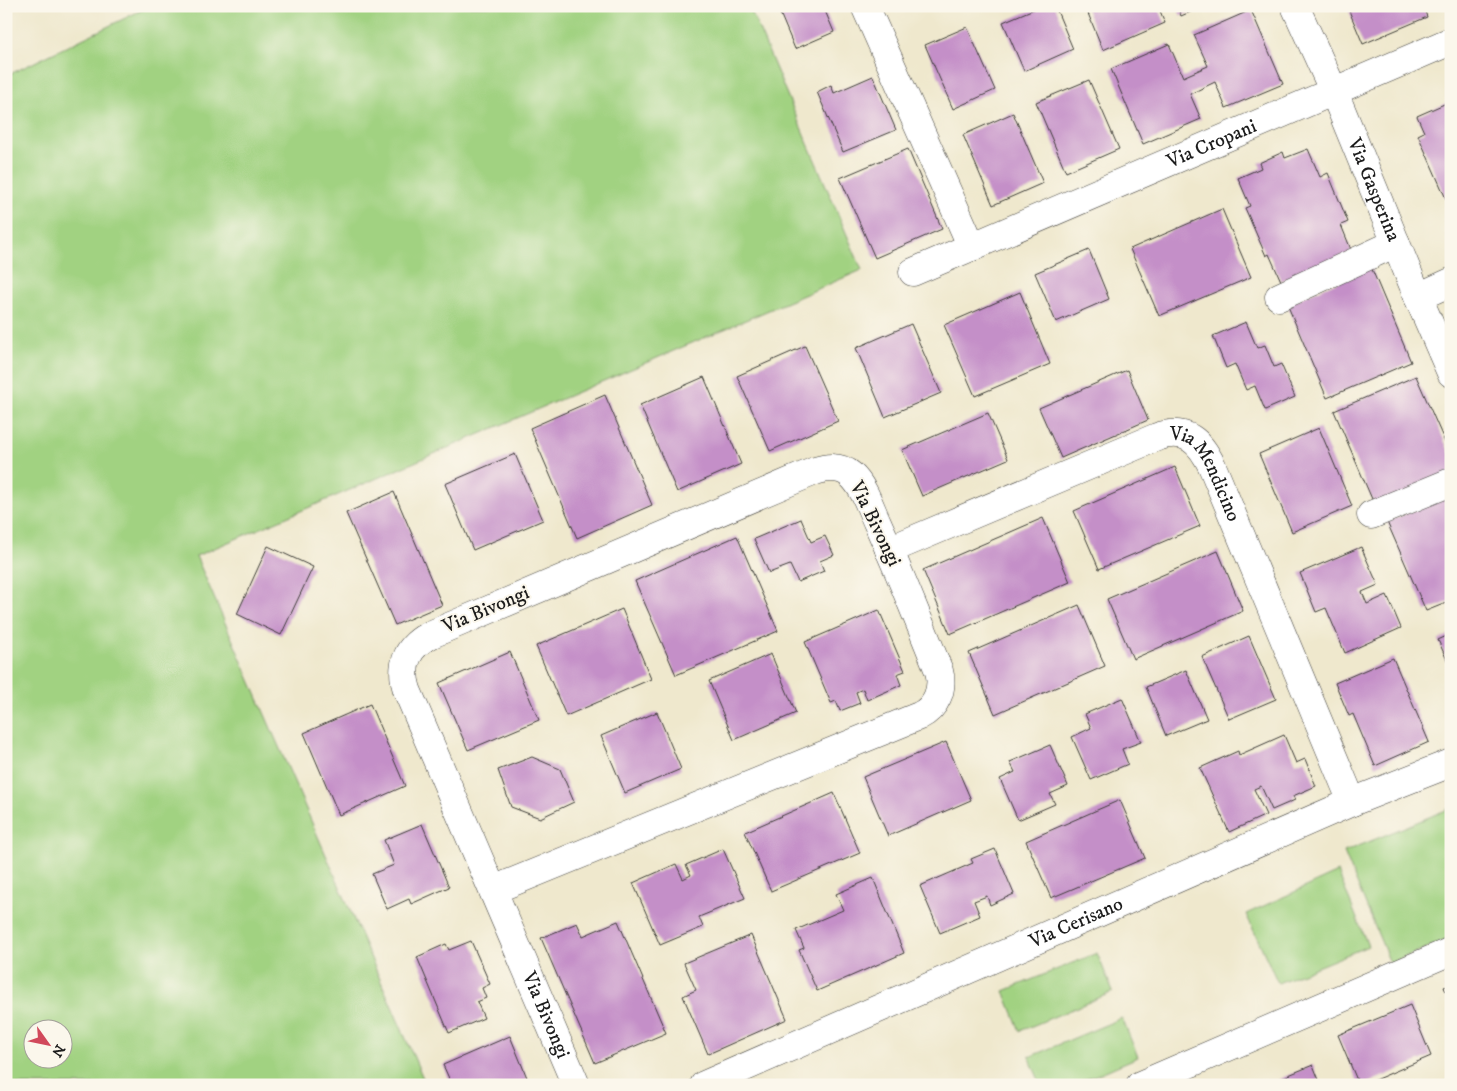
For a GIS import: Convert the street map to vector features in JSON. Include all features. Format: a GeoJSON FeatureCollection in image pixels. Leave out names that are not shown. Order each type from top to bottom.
{"type":"FeatureCollection","features":[{"type":"Feature","properties":{"kind":"street"},"geometry":{"type":"LineString","coordinates":[[865,6],[972,247]]}},
{"type":"Feature","properties":{"kind":"street","name":"Via Gasperina"},"geometry":{"type":"LineString","coordinates":[[1295,6],[1334,92],[1451,373]]}},
{"type":"Feature","properties":{"kind":"street","name":"Via Cropani"},"geometry":{"type":"LineString","coordinates":[[913,272],[1451,41]]}},
{"type":"Feature","properties":{"kind":"street"},"geometry":{"type":"LineString","coordinates":[[1279,297],[1396,243]]}},
{"type":"Feature","properties":{"kind":"street"},"geometry":{"type":"LineString","coordinates":[[1418,296],[1451,282]]}},
{"type":"Feature","properties":{"kind":"street","name":"Via Mendicino"},"geometry":{"type":"LineString","coordinates":[[889,550],[1157,437],[1172,433],[1189,437],[1203,450],[1212,466],[1352,802]]}},
{"type":"Feature","properties":{"kind":"street","name":"Via Bivongi"},"geometry":{"type":"LineString","coordinates":[[492,890],[919,716],[929,710],[940,690],[941,678],[889,550],[856,480],[844,471],[829,468],[822,469],[432,634],[420,640],[408,655],[404,669],[405,683],[492,890],[576,1085]]}},
{"type":"Feature","properties":{"kind":"street"},"geometry":{"type":"LineString","coordinates":[[1372,515],[1451,482]]}},
{"type":"Feature","properties":{"kind":"street","name":"Via Cerisano"},"geometry":{"type":"LineString","coordinates":[[704,1085],[1352,802],[1451,763]]}},
{"type":"Feature","properties":{"kind":"street"},"geometry":{"type":"LineString","coordinates":[[1140,1085],[1451,951]]}},
{"type":"Feature","properties":{"kind":"green space"},"geometry":{"type":"Polygon","coordinates":[[[150,6],[749,6],[862,270],[196,556],[426,1085],[6,1085],[6,76],[150,6]]]}},
{"type":"Feature","properties":{"kind":"green space"},"geometry":{"type":"Polygon","coordinates":[[[1451,808],[1451,938],[1390,963],[1344,852],[1451,808]]]}},
{"type":"Feature","properties":{"kind":"green space"},"geometry":{"type":"Polygon","coordinates":[[[1338,872],[1368,946],[1278,983],[1246,914],[1338,872]]]}},
{"type":"Feature","properties":{"kind":"green space"},"geometry":{"type":"Polygon","coordinates":[[[1097,953],[1113,992],[1020,1031],[1004,991],[1097,953]]]}},
{"type":"Feature","properties":{"kind":"green space"},"geometry":{"type":"Polygon","coordinates":[[[1122,1018],[1138,1057],[1073,1085],[1041,1085],[1029,1057],[1122,1018]]]}},
{"type":"Feature","properties":{"kind":"building"},"geometry":{"type":"Polygon","coordinates":[[[777,6],[823,6],[834,32],[795,49],[777,6]]]}},
{"type":"Feature","properties":{"kind":"building"},"geometry":{"type":"Polygon","coordinates":[[[1041,6],[1055,6],[1073,49],[1024,71],[1003,22],[1041,6]]]}},
{"type":"Feature","properties":{"kind":"building"},"geometry":{"type":"Polygon","coordinates":[[[1085,6],[1158,6],[1165,23],[1103,50],[1085,6]]]}},
{"type":"Feature","properties":{"kind":"building"},"geometry":{"type":"Polygon","coordinates":[[[1177,6],[1204,6],[1181,16],[1177,6]]]}},
{"type":"Feature","properties":{"kind":"building"},"geometry":{"type":"Polygon","coordinates":[[[1347,6],[1423,6],[1427,17],[1363,44],[1347,6]]]}},
{"type":"Feature","properties":{"kind":"building"},"geometry":{"type":"Polygon","coordinates":[[[1251,10],[1283,84],[1226,108],[1215,82],[1190,94],[1201,119],[1143,144],[1111,69],[1169,44],[1183,77],[1208,66],[1194,35],[1251,10]]]}},
{"type":"Feature","properties":{"kind":"building"},"geometry":{"type":"Polygon","coordinates":[[[967,27],[995,90],[953,109],[925,45],[967,27]]]}},
{"type":"Feature","properties":{"kind":"building"},"geometry":{"type":"Polygon","coordinates":[[[873,76],[896,130],[843,152],[817,92],[831,85],[834,93],[873,76]]]}},
{"type":"Feature","properties":{"kind":"building"},"geometry":{"type":"Polygon","coordinates":[[[1089,80],[1119,149],[1066,172],[1036,102],[1089,80]]]}},
{"type":"Feature","properties":{"kind":"building"},"geometry":{"type":"Polygon","coordinates":[[[1451,101],[1451,210],[1418,135],[1424,132],[1417,116],[1451,101]]]}},
{"type":"Feature","properties":{"kind":"building"},"geometry":{"type":"Polygon","coordinates":[[[1013,113],[1043,183],[993,205],[963,135],[1013,113]]]}},
{"type":"Feature","properties":{"kind":"building"},"geometry":{"type":"Polygon","coordinates":[[[908,149],[942,229],[875,258],[840,178],[908,149]]]}},
{"type":"Feature","properties":{"kind":"building"},"geometry":{"type":"Polygon","coordinates":[[[1308,149],[1320,177],[1328,173],[1348,222],[1341,225],[1352,252],[1281,281],[1269,254],[1266,256],[1245,208],[1250,206],[1238,178],[1261,168],[1259,163],[1283,152],[1285,158],[1308,149]]]}},
{"type":"Feature","properties":{"kind":"building"},"geometry":{"type":"Polygon","coordinates":[[[1222,209],[1251,277],[1159,316],[1130,249],[1222,209]]]}},
{"type":"Feature","properties":{"kind":"building"},"geometry":{"type":"Polygon","coordinates":[[[1089,250],[1109,299],[1056,322],[1035,273],[1089,250]]]}},
{"type":"Feature","properties":{"kind":"building"},"geometry":{"type":"Polygon","coordinates":[[[1371,267],[1411,362],[1327,398],[1287,304],[1371,267]]]}},
{"type":"Feature","properties":{"kind":"building"},"geometry":{"type":"Polygon","coordinates":[[[1020,292],[1050,364],[975,396],[944,325],[1020,292]]]}},
{"type":"Feature","properties":{"kind":"building"},"geometry":{"type":"Polygon","coordinates":[[[1246,322],[1257,348],[1265,345],[1274,367],[1281,364],[1295,397],[1265,410],[1255,386],[1246,390],[1235,364],[1226,368],[1213,336],[1246,322]]]}},
{"type":"Feature","properties":{"kind":"building"},"geometry":{"type":"Polygon","coordinates":[[[911,324],[941,393],[885,417],[856,348],[911,324]]]}},
{"type":"Feature","properties":{"kind":"building"},"geometry":{"type":"Polygon","coordinates":[[[805,346],[838,421],[770,451],[737,376],[805,346]]]}},
{"type":"Feature","properties":{"kind":"building"},"geometry":{"type":"Polygon","coordinates":[[[1127,370],[1148,420],[1061,458],[1039,408],[1127,370]]]}},
{"type":"Feature","properties":{"kind":"building"},"geometry":{"type":"Polygon","coordinates":[[[1416,376],[1451,456],[1451,474],[1375,506],[1334,411],[1416,376]]]}},
{"type":"Feature","properties":{"kind":"building"},"geometry":{"type":"Polygon","coordinates":[[[704,377],[741,464],[677,492],[640,405],[704,377]]]}},
{"type":"Feature","properties":{"kind":"building"},"geometry":{"type":"Polygon","coordinates":[[[605,395],[652,505],[577,538],[530,428],[605,395]]]}},
{"type":"Feature","properties":{"kind":"building"},"geometry":{"type":"Polygon","coordinates":[[[988,413],[1008,459],[922,496],[902,450],[988,413]]]}},
{"type":"Feature","properties":{"kind":"building"},"geometry":{"type":"Polygon","coordinates":[[[1319,428],[1352,506],[1292,532],[1259,454],[1319,428]]]}},
{"type":"Feature","properties":{"kind":"building"},"geometry":{"type":"Polygon","coordinates":[[[515,454],[543,520],[473,550],[445,484],[515,454]]]}},
{"type":"Feature","properties":{"kind":"building"},"geometry":{"type":"Polygon","coordinates":[[[1175,467],[1200,526],[1099,569],[1074,511],[1175,467]]]}},
{"type":"Feature","properties":{"kind":"building"},"geometry":{"type":"Polygon","coordinates":[[[394,492],[442,605],[395,625],[346,513],[394,492]]]}},
{"type":"Feature","properties":{"kind":"building"},"geometry":{"type":"Polygon","coordinates":[[[1451,494],[1451,601],[1426,611],[1387,522],[1451,494]]]}},
{"type":"Feature","properties":{"kind":"building"},"geometry":{"type":"Polygon","coordinates":[[[1043,518],[1070,582],[950,634],[923,570],[1043,518]]]}},
{"type":"Feature","properties":{"kind":"building"},"geometry":{"type":"Polygon","coordinates":[[[801,519],[811,542],[825,536],[834,555],[820,561],[824,571],[798,582],[790,565],[769,573],[754,539],[801,519]]]}},
{"type":"Feature","properties":{"kind":"building"},"geometry":{"type":"Polygon","coordinates":[[[737,536],[778,631],[676,675],[635,581],[737,536]]]}},
{"type":"Feature","properties":{"kind":"building"},"geometry":{"type":"Polygon","coordinates":[[[268,546],[313,567],[281,635],[237,614],[268,546]]]}},
{"type":"Feature","properties":{"kind":"building"},"geometry":{"type":"Polygon","coordinates":[[[1361,547],[1378,585],[1362,592],[1367,604],[1387,595],[1401,628],[1345,653],[1326,608],[1316,612],[1300,573],[1361,547]]]}},
{"type":"Feature","properties":{"kind":"building"},"geometry":{"type":"Polygon","coordinates":[[[1218,551],[1243,611],[1133,659],[1107,599],[1218,551]]]}},
{"type":"Feature","properties":{"kind":"building"},"geometry":{"type":"Polygon","coordinates":[[[1079,605],[1105,666],[995,714],[969,653],[1079,605]]]}},
{"type":"Feature","properties":{"kind":"building"},"geometry":{"type":"Polygon","coordinates":[[[622,609],[651,679],[566,716],[536,646],[622,609]]]}},
{"type":"Feature","properties":{"kind":"building"},"geometry":{"type":"Polygon","coordinates":[[[879,610],[905,671],[897,674],[901,685],[867,700],[863,689],[856,692],[860,703],[840,711],[836,701],[831,703],[805,642],[879,610]]]}},
{"type":"Feature","properties":{"kind":"building"},"geometry":{"type":"Polygon","coordinates":[[[1451,634],[1451,669],[1438,640],[1451,634]]]}},
{"type":"Feature","properties":{"kind":"building"},"geometry":{"type":"Polygon","coordinates":[[[1249,636],[1276,699],[1229,719],[1202,657],[1249,636]]]}},
{"type":"Feature","properties":{"kind":"building"},"geometry":{"type":"Polygon","coordinates":[[[510,652],[539,720],[468,750],[439,683],[510,652]]]}},
{"type":"Feature","properties":{"kind":"building"},"geometry":{"type":"Polygon","coordinates":[[[771,654],[796,713],[734,740],[709,681],[771,654]]]}},
{"type":"Feature","properties":{"kind":"building"},"geometry":{"type":"Polygon","coordinates":[[[1393,658],[1429,742],[1375,766],[1353,714],[1349,716],[1335,683],[1393,658]]]}},
{"type":"Feature","properties":{"kind":"building"},"geometry":{"type":"Polygon","coordinates":[[[1186,670],[1207,719],[1166,736],[1146,687],[1186,670]]]}},
{"type":"Feature","properties":{"kind":"building"},"geometry":{"type":"Polygon","coordinates":[[[1122,698],[1141,742],[1122,749],[1128,764],[1091,780],[1072,737],[1091,728],[1085,714],[1122,698]]]}},
{"type":"Feature","properties":{"kind":"building"},"geometry":{"type":"Polygon","coordinates":[[[370,704],[405,786],[339,815],[304,733],[370,704]]]}},
{"type":"Feature","properties":{"kind":"building"},"geometry":{"type":"Polygon","coordinates":[[[657,712],[681,769],[625,793],[601,736],[657,712]]]}},
{"type":"Feature","properties":{"kind":"building"},"geometry":{"type":"Polygon","coordinates":[[[1284,735],[1296,763],[1305,759],[1316,786],[1293,796],[1295,800],[1272,810],[1261,786],[1254,789],[1266,815],[1229,832],[1200,768],[1238,751],[1239,755],[1284,735]]]}},
{"type":"Feature","properties":{"kind":"building"},"geometry":{"type":"Polygon","coordinates":[[[946,742],[971,800],[888,836],[863,777],[946,742]]]}},
{"type":"Feature","properties":{"kind":"building"},"geometry":{"type":"Polygon","coordinates":[[[1050,745],[1068,786],[1050,794],[1055,804],[1018,820],[1000,779],[1015,772],[1010,762],[1050,745]]]}},
{"type":"Feature","properties":{"kind":"building"},"geometry":{"type":"Polygon","coordinates":[[[532,757],[560,769],[574,802],[540,818],[511,807],[498,770],[532,757]]]}},
{"type":"Feature","properties":{"kind":"building"},"geometry":{"type":"Polygon","coordinates":[[[834,793],[860,853],[771,891],[745,832],[834,793]]]}},
{"type":"Feature","properties":{"kind":"building"},"geometry":{"type":"Polygon","coordinates":[[[1120,800],[1145,858],[1051,898],[1026,841],[1120,800]]]}},
{"type":"Feature","properties":{"kind":"building"},"geometry":{"type":"Polygon","coordinates":[[[422,824],[449,887],[411,904],[409,899],[387,909],[372,874],[394,865],[384,840],[422,824]]]}},
{"type":"Feature","properties":{"kind":"building"},"geometry":{"type":"Polygon","coordinates":[[[723,849],[745,898],[699,917],[703,927],[660,945],[633,883],[676,864],[683,879],[691,875],[686,865],[723,849]]]}},
{"type":"Feature","properties":{"kind":"building"},"geometry":{"type":"Polygon","coordinates":[[[995,849],[1014,894],[990,905],[987,896],[974,901],[980,916],[940,933],[920,886],[973,863],[971,859],[995,849]]]}},
{"type":"Feature","properties":{"kind":"building"},"geometry":{"type":"Polygon","coordinates":[[[873,878],[904,953],[817,991],[799,950],[804,948],[796,930],[843,910],[836,894],[873,878]]]}},
{"type":"Feature","properties":{"kind":"building"},"geometry":{"type":"Polygon","coordinates":[[[618,921],[666,1033],[595,1063],[541,938],[577,923],[583,936],[618,921]]]}},
{"type":"Feature","properties":{"kind":"building"},"geometry":{"type":"Polygon","coordinates":[[[751,935],[787,1019],[708,1054],[683,996],[696,990],[684,963],[751,935]]]}},
{"type":"Feature","properties":{"kind":"building"},"geometry":{"type":"Polygon","coordinates":[[[471,941],[490,984],[482,988],[486,998],[477,1002],[484,1018],[449,1033],[417,957],[446,944],[449,950],[471,941]]]}},
{"type":"Feature","properties":{"kind":"building"},"geometry":{"type":"Polygon","coordinates":[[[1451,985],[1451,1003],[1444,987],[1451,985]]]}},
{"type":"Feature","properties":{"kind":"building"},"geometry":{"type":"Polygon","coordinates":[[[1410,1005],[1431,1056],[1359,1085],[1338,1035],[1410,1005]]]}},
{"type":"Feature","properties":{"kind":"building"},"geometry":{"type":"Polygon","coordinates":[[[510,1036],[530,1085],[452,1085],[443,1065],[510,1036]]]}},
{"type":"Feature","properties":{"kind":"building"},"geometry":{"type":"Polygon","coordinates":[[[1313,1065],[1321,1085],[1281,1085],[1279,1079],[1313,1065]]]}}]}
